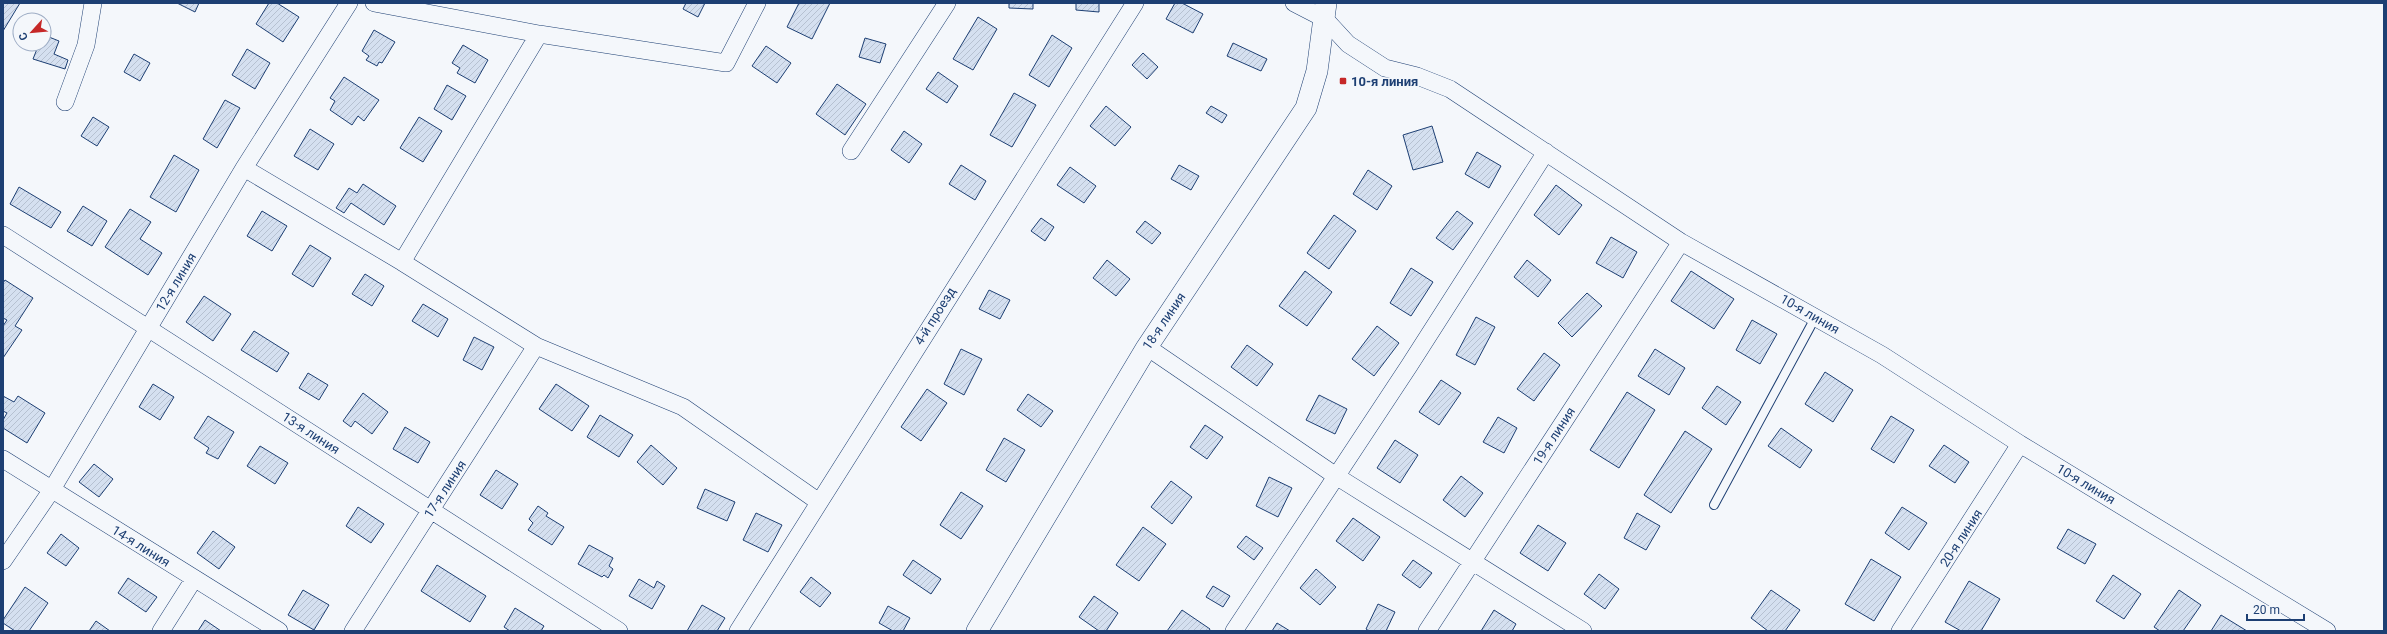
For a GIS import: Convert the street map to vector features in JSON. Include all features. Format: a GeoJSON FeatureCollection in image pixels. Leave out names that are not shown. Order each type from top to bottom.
{"type":"FeatureCollection","features":[{"type":"Feature","properties":{"kind":"street"},"geometry":{"type":"LineString","coordinates":[[65,102],[86,46],[93,3]]}},
{"type":"Feature","properties":{"kind":"street","name":"12-я линия"},"geometry":{"type":"LineString","coordinates":[[3,561],[51,490],[244,168],[349,3]]}},
{"type":"Feature","properties":{"kind":"street"},"geometry":{"type":"LineString","coordinates":[[374,3],[539,34],[726,63],[757,3]]}},
{"type":"Feature","properties":{"kind":"street"},"geometry":{"type":"LineString","coordinates":[[851,151],[947,3]]}},
{"type":"Feature","properties":{"kind":"street","name":"4-й проезд"},"geometry":{"type":"LineString","coordinates":[[738,631],[1135,3]]}},
{"type":"Feature","properties":{"kind":"street","name":"10-я линия"},"geometry":{"type":"LineString","coordinates":[[1294,3],[1326,11],[1348,44],[1385,68],[1417,76],[1450,89],[1681,242],[1882,355],[2020,444],[2327,631]]}},
{"type":"Feature","properties":{"kind":"street","name":"18-я линия"},"geometry":{"type":"LineString","coordinates":[[977,631],[1147,347],[1306,108],[1317,71],[1326,11]]}},
{"type":"Feature","properties":{"kind":"street"},"geometry":{"type":"LineString","coordinates":[[402,262],[539,34]]}},
{"type":"Feature","properties":{"kind":"street"},"geometry":{"type":"LineString","coordinates":[[1234,631],[1546,152]]}},
{"type":"Feature","properties":{"kind":"street"},"geometry":{"type":"LineString","coordinates":[[244,168],[402,262],[536,346],[683,407],[819,502]]}},
{"type":"Feature","properties":{"kind":"street","name":"13-я линия"},"geometry":{"type":"LineString","coordinates":[[3,235],[619,631]]}},
{"type":"Feature","properties":{"kind":"street","name":"19-я линия"},"geometry":{"type":"LineString","coordinates":[[1427,631],[1681,242]]}},
{"type":"Feature","properties":{"kind":"street","name":"17-я линия"},"geometry":{"type":"LineString","coordinates":[[353,631],[536,346]]}},
{"type":"Feature","properties":{"kind":"street"},"geometry":{"type":"LineString","coordinates":[[1147,347],[1336,476],[1583,631]]}},
{"type":"Feature","properties":{"kind":"street","name":"20-я линия"},"geometry":{"type":"LineString","coordinates":[[1907,629],[2020,444]]}},
{"type":"Feature","properties":{"kind":"street","name":"14-я линия"},"geometry":{"type":"LineString","coordinates":[[3,459],[279,631]]}},
{"type":"Feature","properties":{"kind":"street"},"geometry":{"type":"LineString","coordinates":[[161,631],[194,579]]}},
{"type":"Feature","properties":{"kind":"lane"},"geometry":{"type":"LineString","coordinates":[[1714,505],[1816,318]]}},
{"type":"Feature","properties":{"kind":"building"},"geometry":{"type":"Polygon","coordinates":[[[3,3],[20,3],[15,12],[12,12],[12,16],[3,31],[3,3]]]}},
{"type":"Feature","properties":{"kind":"building"},"geometry":{"type":"Polygon","coordinates":[[[177,3],[199,3],[195,12],[177,3]]]}},
{"type":"Feature","properties":{"kind":"building"},"geometry":{"type":"Polygon","coordinates":[[[269,3],[277,3],[299,17],[283,42],[256,24],[269,3]]]}},
{"type":"Feature","properties":{"kind":"building"},"geometry":{"type":"Polygon","coordinates":[[[686,3],[705,3],[698,17],[683,9],[686,3]]]}},
{"type":"Feature","properties":{"kind":"building"},"geometry":{"type":"Polygon","coordinates":[[[799,3],[830,3],[812,39],[787,27],[799,3]]]}},
{"type":"Feature","properties":{"kind":"building"},"geometry":{"type":"Polygon","coordinates":[[[1009,3],[1033,3],[1033,9],[1009,8],[1009,3]]]}},
{"type":"Feature","properties":{"kind":"building"},"geometry":{"type":"Polygon","coordinates":[[[1076,3],[1099,3],[1099,12],[1076,10],[1076,3]]]}},
{"type":"Feature","properties":{"kind":"building"},"geometry":{"type":"Polygon","coordinates":[[[1175,3],[1182,3],[1203,14],[1193,33],[1166,19],[1175,3]]]}},
{"type":"Feature","properties":{"kind":"building"},"geometry":{"type":"Polygon","coordinates":[[[978,17],[997,29],[973,70],[953,59],[978,17]]]}},
{"type":"Feature","properties":{"kind":"building"},"geometry":{"type":"Polygon","coordinates":[[[374,30],[395,42],[382,63],[379,62],[377,66],[366,60],[369,56],[362,51],[374,30]]]}},
{"type":"Feature","properties":{"kind":"building"},"geometry":{"type":"Polygon","coordinates":[[[1052,35],[1072,48],[1049,87],[1029,75],[1052,35]]]}},
{"type":"Feature","properties":{"kind":"building"},"geometry":{"type":"Polygon","coordinates":[[[52,38],[59,41],[54,54],[68,60],[65,69],[33,59],[36,52],[52,52],[52,38]]]}},
{"type":"Feature","properties":{"kind":"building"},"geometry":{"type":"Polygon","coordinates":[[[865,38],[886,44],[880,63],[859,57],[865,38]]]}},
{"type":"Feature","properties":{"kind":"building"},"geometry":{"type":"Polygon","coordinates":[[[1233,43],[1267,59],[1261,71],[1227,56],[1233,43]]]}},
{"type":"Feature","properties":{"kind":"building"},"geometry":{"type":"Polygon","coordinates":[[[463,45],[488,60],[475,83],[457,73],[460,68],[452,63],[463,45]]]}},
{"type":"Feature","properties":{"kind":"building"},"geometry":{"type":"Polygon","coordinates":[[[766,46],[791,63],[777,83],[752,66],[766,46]]]}},
{"type":"Feature","properties":{"kind":"building"},"geometry":{"type":"Polygon","coordinates":[[[247,49],[270,63],[255,89],[232,75],[247,49]]]}},
{"type":"Feature","properties":{"kind":"building"},"geometry":{"type":"Polygon","coordinates":[[[1143,53],[1158,67],[1147,79],[1132,65],[1143,53]]]}},
{"type":"Feature","properties":{"kind":"building"},"geometry":{"type":"Polygon","coordinates":[[[134,54],[150,63],[140,81],[124,72],[134,54]]]}},
{"type":"Feature","properties":{"kind":"building"},"geometry":{"type":"Polygon","coordinates":[[[938,72],[958,86],[947,103],[926,89],[938,72]]]}},
{"type":"Feature","properties":{"kind":"building"},"geometry":{"type":"Polygon","coordinates":[[[344,77],[379,100],[364,121],[358,116],[352,125],[330,110],[335,101],[330,98],[344,77]]]}},
{"type":"Feature","properties":{"kind":"building"},"geometry":{"type":"Polygon","coordinates":[[[837,84],[866,104],[845,135],[816,114],[837,84]]]}},
{"type":"Feature","properties":{"kind":"building"},"geometry":{"type":"Polygon","coordinates":[[[447,85],[466,96],[452,120],[434,109],[447,85]]]}},
{"type":"Feature","properties":{"kind":"building"},"geometry":{"type":"Polygon","coordinates":[[[1014,93],[1036,105],[1012,147],[990,135],[1014,93]]]}},
{"type":"Feature","properties":{"kind":"building"},"geometry":{"type":"Polygon","coordinates":[[[225,100],[240,108],[217,148],[203,139],[225,100]]]}},
{"type":"Feature","properties":{"kind":"building"},"geometry":{"type":"Polygon","coordinates":[[[1106,106],[1131,127],[1115,146],[1090,126],[1106,106]]]}},
{"type":"Feature","properties":{"kind":"building"},"geometry":{"type":"Polygon","coordinates":[[[1211,106],[1227,115],[1222,123],[1206,113],[1211,106]]]}},
{"type":"Feature","properties":{"kind":"building"},"geometry":{"type":"Polygon","coordinates":[[[93,117],[109,127],[97,146],[81,136],[93,117]]]}},
{"type":"Feature","properties":{"kind":"building"},"geometry":{"type":"Polygon","coordinates":[[[419,117],[442,131],[423,162],[400,148],[419,117]]]}},
{"type":"Feature","properties":{"kind":"building"},"geometry":{"type":"Polygon","coordinates":[[[1432,126],[1443,162],[1413,170],[1403,135],[1432,126]]]}},
{"type":"Feature","properties":{"kind":"building"},"geometry":{"type":"Polygon","coordinates":[[[310,129],[334,144],[318,170],[294,156],[310,129]]]}},
{"type":"Feature","properties":{"kind":"building"},"geometry":{"type":"Polygon","coordinates":[[[904,131],[922,144],[909,163],[891,150],[904,131]]]}},
{"type":"Feature","properties":{"kind":"building"},"geometry":{"type":"Polygon","coordinates":[[[1477,152],[1501,166],[1489,188],[1465,174],[1477,152]]]}},
{"type":"Feature","properties":{"kind":"building"},"geometry":{"type":"Polygon","coordinates":[[[174,155],[199,170],[176,212],[150,197],[174,155]]]}},
{"type":"Feature","properties":{"kind":"building"},"geometry":{"type":"Polygon","coordinates":[[[961,165],[986,181],[975,200],[949,184],[961,165]]]}},
{"type":"Feature","properties":{"kind":"building"},"geometry":{"type":"Polygon","coordinates":[[[1179,165],[1199,176],[1191,190],[1171,179],[1179,165]]]}},
{"type":"Feature","properties":{"kind":"building"},"geometry":{"type":"Polygon","coordinates":[[[1070,167],[1096,186],[1084,203],[1057,185],[1070,167]]]}},
{"type":"Feature","properties":{"kind":"building"},"geometry":{"type":"Polygon","coordinates":[[[1368,170],[1392,186],[1377,210],[1353,194],[1368,170]]]}},
{"type":"Feature","properties":{"kind":"building"},"geometry":{"type":"Polygon","coordinates":[[[363,184],[396,206],[384,225],[351,203],[344,213],[336,208],[349,188],[357,193],[363,184]]]}},
{"type":"Feature","properties":{"kind":"building"},"geometry":{"type":"Polygon","coordinates":[[[1556,185],[1582,205],[1559,235],[1534,215],[1556,185]]]}},
{"type":"Feature","properties":{"kind":"building"},"geometry":{"type":"Polygon","coordinates":[[[19,187],[61,212],[51,228],[10,204],[19,187]]]}},
{"type":"Feature","properties":{"kind":"building"},"geometry":{"type":"Polygon","coordinates":[[[83,206],[107,221],[92,246],[67,231],[83,206]]]}},
{"type":"Feature","properties":{"kind":"building"},"geometry":{"type":"Polygon","coordinates":[[[130,209],[151,222],[140,239],[162,253],[148,275],[105,247],[130,209]]]}},
{"type":"Feature","properties":{"kind":"building"},"geometry":{"type":"Polygon","coordinates":[[[262,211],[287,226],[272,251],[247,236],[262,211]]]}},
{"type":"Feature","properties":{"kind":"building"},"geometry":{"type":"Polygon","coordinates":[[[1457,211],[1473,223],[1453,250],[1436,238],[1457,211]]]}},
{"type":"Feature","properties":{"kind":"building"},"geometry":{"type":"Polygon","coordinates":[[[1334,215],[1356,231],[1329,269],[1307,253],[1334,215]]]}},
{"type":"Feature","properties":{"kind":"building"},"geometry":{"type":"Polygon","coordinates":[[[1041,218],[1054,227],[1045,241],[1031,231],[1041,218]]]}},
{"type":"Feature","properties":{"kind":"building"},"geometry":{"type":"Polygon","coordinates":[[[1145,221],[1161,233],[1152,244],[1136,232],[1145,221]]]}},
{"type":"Feature","properties":{"kind":"building"},"geometry":{"type":"Polygon","coordinates":[[[1611,237],[1637,252],[1623,278],[1596,263],[1611,237]]]}},
{"type":"Feature","properties":{"kind":"building"},"geometry":{"type":"Polygon","coordinates":[[[310,245],[331,258],[313,287],[292,274],[310,245]]]}},
{"type":"Feature","properties":{"kind":"building"},"geometry":{"type":"Polygon","coordinates":[[[1107,260],[1130,279],[1116,296],[1093,278],[1107,260]]]}},
{"type":"Feature","properties":{"kind":"building"},"geometry":{"type":"Polygon","coordinates":[[[1527,260],[1551,280],[1538,297],[1514,277],[1527,260]]]}},
{"type":"Feature","properties":{"kind":"building"},"geometry":{"type":"Polygon","coordinates":[[[1411,268],[1433,282],[1411,316],[1390,303],[1411,268]]]}},
{"type":"Feature","properties":{"kind":"building"},"geometry":{"type":"Polygon","coordinates":[[[1305,271],[1332,292],[1307,326],[1279,306],[1305,271]]]}},
{"type":"Feature","properties":{"kind":"building"},"geometry":{"type":"Polygon","coordinates":[[[1691,271],[1734,299],[1714,329],[1671,301],[1691,271]]]}},
{"type":"Feature","properties":{"kind":"building"},"geometry":{"type":"Polygon","coordinates":[[[365,274],[384,286],[372,306],[352,294],[365,274]]]}},
{"type":"Feature","properties":{"kind":"building"},"geometry":{"type":"Polygon","coordinates":[[[5,280],[33,298],[15,326],[22,330],[3,358],[3,326],[7,320],[3,318],[3,283],[5,280]]]}},
{"type":"Feature","properties":{"kind":"building"},"geometry":{"type":"Polygon","coordinates":[[[989,290],[1010,300],[1000,319],[979,309],[989,290]]]}},
{"type":"Feature","properties":{"kind":"building"},"geometry":{"type":"Polygon","coordinates":[[[1587,293],[1602,306],[1572,337],[1558,323],[1587,293]]]}},
{"type":"Feature","properties":{"kind":"building"},"geometry":{"type":"Polygon","coordinates":[[[204,296],[231,314],[213,341],[186,322],[204,296]]]}},
{"type":"Feature","properties":{"kind":"building"},"geometry":{"type":"Polygon","coordinates":[[[423,304],[448,319],[438,337],[412,321],[423,304]]]}},
{"type":"Feature","properties":{"kind":"building"},"geometry":{"type":"Polygon","coordinates":[[[1476,317],[1495,327],[1475,365],[1456,355],[1476,317]]]}},
{"type":"Feature","properties":{"kind":"building"},"geometry":{"type":"Polygon","coordinates":[[[1752,320],[1777,334],[1760,364],[1736,350],[1752,320]]]}},
{"type":"Feature","properties":{"kind":"building"},"geometry":{"type":"Polygon","coordinates":[[[1377,326],[1399,343],[1374,376],[1352,359],[1377,326]]]}},
{"type":"Feature","properties":{"kind":"building"},"geometry":{"type":"Polygon","coordinates":[[[254,331],[289,353],[277,372],[241,350],[254,331]]]}},
{"type":"Feature","properties":{"kind":"building"},"geometry":{"type":"Polygon","coordinates":[[[474,337],[494,347],[482,370],[463,360],[474,337]]]}},
{"type":"Feature","properties":{"kind":"building"},"geometry":{"type":"Polygon","coordinates":[[[1247,345],[1273,364],[1257,386],[1231,367],[1247,345]]]}},
{"type":"Feature","properties":{"kind":"building"},"geometry":{"type":"Polygon","coordinates":[[[961,349],[982,359],[964,395],[944,384],[961,349]]]}},
{"type":"Feature","properties":{"kind":"building"},"geometry":{"type":"Polygon","coordinates":[[[1655,349],[1685,368],[1669,395],[1638,376],[1655,349]]]}},
{"type":"Feature","properties":{"kind":"building"},"geometry":{"type":"Polygon","coordinates":[[[1544,353],[1560,365],[1534,401],[1517,389],[1544,353]]]}},
{"type":"Feature","properties":{"kind":"building"},"geometry":{"type":"Polygon","coordinates":[[[1825,372],[1853,390],[1833,422],[1805,404],[1825,372]]]}},
{"type":"Feature","properties":{"kind":"building"},"geometry":{"type":"Polygon","coordinates":[[[308,373],[328,385],[319,400],[299,388],[308,373]]]}},
{"type":"Feature","properties":{"kind":"building"},"geometry":{"type":"Polygon","coordinates":[[[1441,380],[1461,393],[1439,425],[1419,412],[1441,380]]]}},
{"type":"Feature","properties":{"kind":"building"},"geometry":{"type":"Polygon","coordinates":[[[153,384],[174,397],[160,420],[139,407],[153,384]]]}},
{"type":"Feature","properties":{"kind":"building"},"geometry":{"type":"Polygon","coordinates":[[[556,384],[589,406],[572,431],[539,409],[556,384]]]}},
{"type":"Feature","properties":{"kind":"building"},"geometry":{"type":"Polygon","coordinates":[[[1717,386],[1741,402],[1726,425],[1702,408],[1717,386]]]}},
{"type":"Feature","properties":{"kind":"building"},"geometry":{"type":"Polygon","coordinates":[[[927,389],[947,403],[921,441],[901,427],[927,389]]]}},
{"type":"Feature","properties":{"kind":"building"},"geometry":{"type":"Polygon","coordinates":[[[1627,392],[1655,410],[1619,468],[1590,450],[1627,392]]]}},
{"type":"Feature","properties":{"kind":"building"},"geometry":{"type":"Polygon","coordinates":[[[363,393],[388,412],[372,434],[355,421],[351,427],[343,421],[363,393]]]}},
{"type":"Feature","properties":{"kind":"building"},"geometry":{"type":"Polygon","coordinates":[[[1028,394],[1053,411],[1041,427],[1017,410],[1028,394]]]}},
{"type":"Feature","properties":{"kind":"building"},"geometry":{"type":"Polygon","coordinates":[[[1319,395],[1347,409],[1335,434],[1306,420],[1319,395]]]}},
{"type":"Feature","properties":{"kind":"building"},"geometry":{"type":"Polygon","coordinates":[[[3,396],[14,402],[18,396],[45,413],[27,443],[3,428],[3,420],[7,413],[3,411],[3,396]]]}},
{"type":"Feature","properties":{"kind":"building"},"geometry":{"type":"Polygon","coordinates":[[[600,415],[633,435],[619,457],[587,437],[600,415]]]}},
{"type":"Feature","properties":{"kind":"building"},"geometry":{"type":"Polygon","coordinates":[[[208,416],[234,432],[218,459],[206,453],[209,448],[194,438],[208,416]]]}},
{"type":"Feature","properties":{"kind":"building"},"geometry":{"type":"Polygon","coordinates":[[[1891,416],[1914,430],[1894,463],[1871,449],[1891,416]]]}},
{"type":"Feature","properties":{"kind":"building"},"geometry":{"type":"Polygon","coordinates":[[[1498,417],[1517,428],[1504,453],[1483,442],[1498,417]]]}},
{"type":"Feature","properties":{"kind":"building"},"geometry":{"type":"Polygon","coordinates":[[[1205,425],[1223,437],[1207,459],[1190,447],[1205,425]]]}},
{"type":"Feature","properties":{"kind":"building"},"geometry":{"type":"Polygon","coordinates":[[[405,427],[430,442],[418,463],[393,449],[405,427]]]}},
{"type":"Feature","properties":{"kind":"building"},"geometry":{"type":"Polygon","coordinates":[[[1781,428],[1812,450],[1800,468],[1768,446],[1781,428]]]}},
{"type":"Feature","properties":{"kind":"building"},"geometry":{"type":"Polygon","coordinates":[[[1685,431],[1712,449],[1671,513],[1644,495],[1685,431]]]}},
{"type":"Feature","properties":{"kind":"building"},"geometry":{"type":"Polygon","coordinates":[[[1004,438],[1025,450],[1006,482],[986,470],[1004,438]]]}},
{"type":"Feature","properties":{"kind":"building"},"geometry":{"type":"Polygon","coordinates":[[[1395,440],[1418,455],[1400,483],[1377,468],[1395,440]]]}},
{"type":"Feature","properties":{"kind":"building"},"geometry":{"type":"Polygon","coordinates":[[[651,445],[677,468],[663,485],[637,462],[651,445]]]}},
{"type":"Feature","properties":{"kind":"building"},"geometry":{"type":"Polygon","coordinates":[[[1944,445],[1969,462],[1955,483],[1929,466],[1944,445]]]}},
{"type":"Feature","properties":{"kind":"building"},"geometry":{"type":"Polygon","coordinates":[[[260,446],[288,463],[275,484],[247,466],[260,446]]]}},
{"type":"Feature","properties":{"kind":"building"},"geometry":{"type":"Polygon","coordinates":[[[94,464],[113,479],[99,497],[79,482],[94,464]]]}},
{"type":"Feature","properties":{"kind":"building"},"geometry":{"type":"Polygon","coordinates":[[[496,470],[518,484],[502,509],[480,495],[496,470]]]}},
{"type":"Feature","properties":{"kind":"building"},"geometry":{"type":"Polygon","coordinates":[[[1461,476],[1483,493],[1465,517],[1443,500],[1461,476]]]}},
{"type":"Feature","properties":{"kind":"building"},"geometry":{"type":"Polygon","coordinates":[[[1269,477],[1292,488],[1278,517],[1256,506],[1269,477]]]}},
{"type":"Feature","properties":{"kind":"building"},"geometry":{"type":"Polygon","coordinates":[[[1171,481],[1192,497],[1172,524],[1151,507],[1171,481]]]}},
{"type":"Feature","properties":{"kind":"building"},"geometry":{"type":"Polygon","coordinates":[[[705,489],[735,502],[727,521],[697,508],[705,489]]]}},
{"type":"Feature","properties":{"kind":"building"},"geometry":{"type":"Polygon","coordinates":[[[961,492],[983,506],[961,539],[940,525],[961,492]]]}},
{"type":"Feature","properties":{"kind":"building"},"geometry":{"type":"Polygon","coordinates":[[[538,506],[548,513],[546,516],[564,527],[552,545],[528,530],[533,523],[529,519],[538,506]]]}},
{"type":"Feature","properties":{"kind":"building"},"geometry":{"type":"Polygon","coordinates":[[[358,507],[384,524],[371,543],[346,526],[358,507]]]}},
{"type":"Feature","properties":{"kind":"building"},"geometry":{"type":"Polygon","coordinates":[[[1902,507],[1927,523],[1909,550],[1885,533],[1902,507]]]}},
{"type":"Feature","properties":{"kind":"building"},"geometry":{"type":"Polygon","coordinates":[[[756,513],[782,525],[768,552],[743,540],[756,513]]]}},
{"type":"Feature","properties":{"kind":"building"},"geometry":{"type":"Polygon","coordinates":[[[1637,513],[1660,526],[1646,550],[1624,538],[1637,513]]]}},
{"type":"Feature","properties":{"kind":"building"},"geometry":{"type":"Polygon","coordinates":[[[1353,518],[1380,537],[1363,561],[1336,541],[1353,518]]]}},
{"type":"Feature","properties":{"kind":"building"},"geometry":{"type":"Polygon","coordinates":[[[1538,525],[1566,543],[1548,571],[1520,553],[1538,525]]]}},
{"type":"Feature","properties":{"kind":"building"},"geometry":{"type":"Polygon","coordinates":[[[1143,527],[1166,544],[1139,581],[1116,565],[1143,527]]]}},
{"type":"Feature","properties":{"kind":"building"},"geometry":{"type":"Polygon","coordinates":[[[2068,529],[2096,544],[2085,564],[2057,548],[2068,529]]]}},
{"type":"Feature","properties":{"kind":"building"},"geometry":{"type":"Polygon","coordinates":[[[213,531],[235,547],[219,569],[197,553],[213,531]]]}},
{"type":"Feature","properties":{"kind":"building"},"geometry":{"type":"Polygon","coordinates":[[[61,534],[79,548],[66,566],[47,553],[61,534]]]}},
{"type":"Feature","properties":{"kind":"building"},"geometry":{"type":"Polygon","coordinates":[[[1246,536],[1263,548],[1254,560],[1237,547],[1246,536]]]}},
{"type":"Feature","properties":{"kind":"building"},"geometry":{"type":"Polygon","coordinates":[[[589,545],[613,558],[609,566],[613,569],[608,578],[604,575],[602,577],[578,564],[589,545]]]}},
{"type":"Feature","properties":{"kind":"building"},"geometry":{"type":"Polygon","coordinates":[[[1871,559],[1901,577],[1874,621],[1845,604],[1871,559]]]}},
{"type":"Feature","properties":{"kind":"building"},"geometry":{"type":"Polygon","coordinates":[[[913,560],[941,579],[931,594],[903,575],[913,560]]]}},
{"type":"Feature","properties":{"kind":"building"},"geometry":{"type":"Polygon","coordinates":[[[1413,560],[1432,573],[1420,588],[1402,575],[1413,560]]]}},
{"type":"Feature","properties":{"kind":"building"},"geometry":{"type":"Polygon","coordinates":[[[437,565],[486,596],[470,622],[421,591],[437,565]]]}},
{"type":"Feature","properties":{"kind":"building"},"geometry":{"type":"Polygon","coordinates":[[[1316,569],[1336,587],[1320,605],[1300,588],[1316,569]]]}},
{"type":"Feature","properties":{"kind":"building"},"geometry":{"type":"Polygon","coordinates":[[[1599,574],[1619,589],[1605,609],[1584,594],[1599,574]]]}},
{"type":"Feature","properties":{"kind":"building"},"geometry":{"type":"Polygon","coordinates":[[[2113,575],[2141,594],[2124,619],[2096,601],[2113,575]]]}},
{"type":"Feature","properties":{"kind":"building"},"geometry":{"type":"Polygon","coordinates":[[[811,577],[831,593],[820,607],[800,592],[811,577]]]}},
{"type":"Feature","properties":{"kind":"building"},"geometry":{"type":"Polygon","coordinates":[[[128,578],[157,597],[146,612],[118,593],[128,578]]]}},
{"type":"Feature","properties":{"kind":"building"},"geometry":{"type":"Polygon","coordinates":[[[639,579],[654,588],[657,581],[665,586],[652,609],[629,596],[639,579]]]}},
{"type":"Feature","properties":{"kind":"building"},"geometry":{"type":"Polygon","coordinates":[[[1969,581],[2000,599],[1981,631],[1961,631],[1945,622],[1969,581]]]}},
{"type":"Feature","properties":{"kind":"building"},"geometry":{"type":"Polygon","coordinates":[[[1213,586],[1230,596],[1223,607],[1206,597],[1213,586]]]}},
{"type":"Feature","properties":{"kind":"building"},"geometry":{"type":"Polygon","coordinates":[[[25,587],[48,603],[29,631],[15,631],[3,623],[3,620],[25,587]]]}},
{"type":"Feature","properties":{"kind":"building"},"geometry":{"type":"Polygon","coordinates":[[[303,590],[329,605],[314,630],[288,615],[303,590]]]}},
{"type":"Feature","properties":{"kind":"building"},"geometry":{"type":"Polygon","coordinates":[[[1771,590],[1800,610],[1785,631],[1768,631],[1751,618],[1771,590]]]}},
{"type":"Feature","properties":{"kind":"building"},"geometry":{"type":"Polygon","coordinates":[[[2179,590],[2201,605],[2183,631],[2160,631],[2154,627],[2179,590]]]}},
{"type":"Feature","properties":{"kind":"building"},"geometry":{"type":"Polygon","coordinates":[[[1094,596],[1118,613],[1106,631],[1099,631],[1079,617],[1094,596]]]}},
{"type":"Feature","properties":{"kind":"building"},"geometry":{"type":"Polygon","coordinates":[[[1378,604],[1395,612],[1386,631],[1369,631],[1366,629],[1378,604]]]}},
{"type":"Feature","properties":{"kind":"building"},"geometry":{"type":"Polygon","coordinates":[[[702,605],[725,618],[717,631],[687,631],[702,605]]]}},
{"type":"Feature","properties":{"kind":"building"},"geometry":{"type":"Polygon","coordinates":[[[888,606],[910,618],[903,631],[893,631],[879,623],[888,606]]]}},
{"type":"Feature","properties":{"kind":"building"},"geometry":{"type":"Polygon","coordinates":[[[515,608],[544,626],[541,631],[510,631],[504,627],[515,608]]]}},
{"type":"Feature","properties":{"kind":"building"},"geometry":{"type":"Polygon","coordinates":[[[1182,610],[1210,629],[1209,631],[1167,631],[1182,610]]]}},
{"type":"Feature","properties":{"kind":"building"},"geometry":{"type":"Polygon","coordinates":[[[1494,610],[1516,624],[1512,631],[1481,631],[1494,610]]]}},
{"type":"Feature","properties":{"kind":"building"},"geometry":{"type":"Polygon","coordinates":[[[2221,615],[2247,631],[2211,631],[2221,615]]]}},
{"type":"Feature","properties":{"kind":"building"},"geometry":{"type":"Polygon","coordinates":[[[205,620],[221,631],[198,631],[205,620]]]}},
{"type":"Feature","properties":{"kind":"building"},"geometry":{"type":"Polygon","coordinates":[[[96,621],[110,631],[89,631],[96,621]]]}},
{"type":"Feature","properties":{"kind":"building"},"geometry":{"type":"Polygon","coordinates":[[[1277,623],[1290,631],[1272,631],[1277,623]]]}},
{"type":"Feature","properties":{"kind":"place","name":"10-я линия"},"geometry":{"type":"Point","coordinates":[1343,81]}}]}
